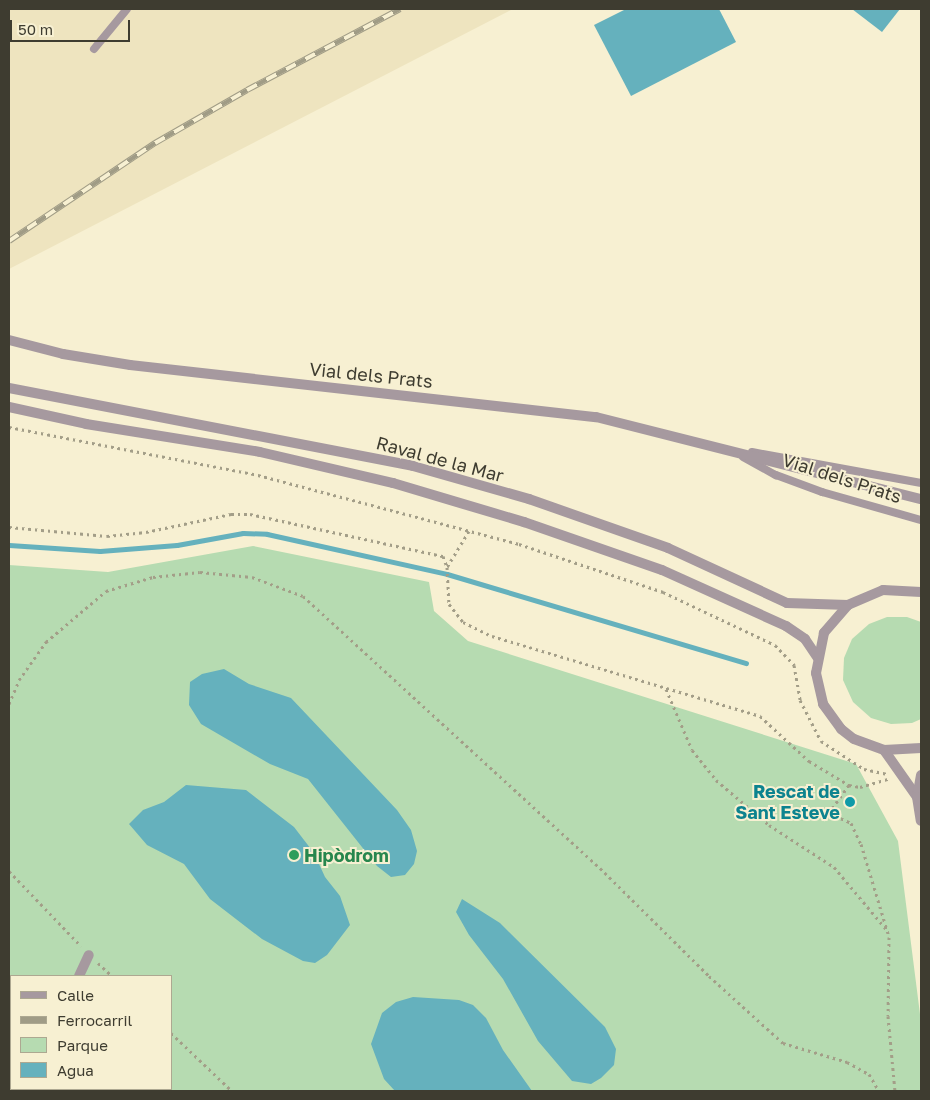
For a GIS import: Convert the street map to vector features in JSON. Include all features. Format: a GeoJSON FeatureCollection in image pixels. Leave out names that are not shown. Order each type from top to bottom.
{"type":"FeatureCollection","features":[{"type":"Feature","properties":{"kind":"street","name":"Vial dels Prats"},"geometry":{"type":"LineString","coordinates":[[9,340],[63,354],[130,365],[596,417],[921,499]]}},
{"type":"Feature","properties":{"kind":"street","name":"Raval de la Mar"},"geometry":{"type":"LineString","coordinates":[[9,388],[237,430],[413,466],[529,499],[668,548],[786,603],[848,605],[883,590],[921,592]]}},
{"type":"Feature","properties":{"kind":"street","name":"Raval de la Mar"},"geometry":{"type":"LineString","coordinates":[[9,407],[86,424],[260,452],[393,483],[524,522],[662,570],[786,626],[805,639],[817,657]]}},
{"type":"Feature","properties":{"kind":"street","name":"Raval de la Mar"},"geometry":{"type":"LineString","coordinates":[[848,605],[828,628],[817,657],[818,688],[830,717],[854,739],[884,750],[921,748]]}},
{"type":"Feature","properties":{"kind":"street"},"geometry":{"type":"LineString","coordinates":[[884,750],[917,797]]}},
{"type":"Feature","properties":{"kind":"street"},"geometry":{"type":"LineString","coordinates":[[921,775],[917,797],[921,821]]}},
{"type":"Feature","properties":{"kind":"street"},"geometry":{"type":"LineString","coordinates":[[79,975],[89,955]]}},
{"type":"Feature","properties":{"kind":"lane"},"geometry":{"type":"LineString","coordinates":[[94,49],[127,9]]}},
{"type":"Feature","properties":{"kind":"lane","name":"Vial dels Prats"},"geometry":{"type":"LineString","coordinates":[[728,449],[802,459],[921,483]]}},
{"type":"Feature","properties":{"kind":"lane","name":"Vial dels Prats"},"geometry":{"type":"LineString","coordinates":[[728,449],[776,475],[822,492],[921,520]]}},
{"type":"Feature","properties":{"kind":"path"},"geometry":{"type":"LineString","coordinates":[[9,427],[258,476],[519,544],[663,592],[775,645],[794,665],[800,700],[821,741],[864,769],[883,774],[899,773]]}},
{"type":"Feature","properties":{"kind":"path"},"geometry":{"type":"LineString","coordinates":[[9,527],[107,536],[146,532],[231,514],[250,514],[443,556],[446,567],[449,604],[463,622],[492,636],[760,716],[809,761],[848,785],[860,787],[883,782],[899,773]]}},
{"type":"Feature","properties":{"kind":"path"},"geometry":{"type":"LineString","coordinates":[[446,567],[469,531]]}},
{"type":"Feature","properties":{"kind":"path"},"geometry":{"type":"LineString","coordinates":[[9,704],[19,680],[46,642],[106,591],[154,577],[200,572],[252,577],[303,596],[600,868],[709,976],[783,1043],[847,1062],[869,1074],[879,1091]]}},
{"type":"Feature","properties":{"kind":"path"},"geometry":{"type":"LineString","coordinates":[[666,689],[692,750],[716,780],[769,825],[834,867],[886,929]]}},
{"type":"Feature","properties":{"kind":"path"},"geometry":{"type":"LineString","coordinates":[[848,785],[830,813],[851,823],[860,844],[886,929],[888,1016],[895,1091]]}},
{"type":"Feature","properties":{"kind":"path"},"geometry":{"type":"LineString","coordinates":[[9,871],[89,955],[111,975]]}},
{"type":"Feature","properties":{"kind":"path"},"geometry":{"type":"LineString","coordinates":[[172,1034],[232,1091]]}},
{"type":"Feature","properties":{"kind":"shaded area"},"geometry":{"type":"Polygon","coordinates":[[[9,9],[513,9],[9,269],[9,9]]]}},
{"type":"Feature","properties":{"kind":"green space"},"geometry":{"type":"Polygon","coordinates":[[[253,546],[429,582],[434,611],[468,641],[856,764],[898,841],[921,1022],[921,1091],[9,1091],[9,565],[108,572],[253,546]]]}},
{"type":"Feature","properties":{"kind":"green space"},"geometry":{"type":"Polygon","coordinates":[[[887,617],[907,617],[921,622],[921,719],[912,723],[891,724],[871,718],[853,702],[843,680],[844,658],[852,639],[869,624],[887,617]]]}},
{"type":"Feature","properties":{"kind":"water"},"geometry":{"type":"Polygon","coordinates":[[[626,9],[719,9],[736,42],[631,96],[594,25],[626,9]]]}},
{"type":"Feature","properties":{"kind":"water"},"geometry":{"type":"Polygon","coordinates":[[[852,9],[900,9],[882,32],[852,9]]]}},
{"type":"Feature","properties":{"kind":"water"},"geometry":{"type":"Polygon","coordinates":[[[224,669],[249,684],[291,698],[397,810],[411,830],[417,851],[414,864],[405,875],[391,877],[377,866],[308,779],[270,764],[201,724],[189,705],[190,682],[202,674],[224,669]]]}},
{"type":"Feature","properties":{"kind":"water"},"geometry":{"type":"Polygon","coordinates":[[[186,785],[246,790],[294,827],[314,853],[325,877],[340,896],[350,925],[327,955],[315,963],[303,961],[262,939],[210,899],[184,864],[147,845],[129,824],[143,810],[164,802],[186,785]]]}},
{"type":"Feature","properties":{"kind":"water"},"geometry":{"type":"Polygon","coordinates":[[[462,899],[500,923],[605,1027],[616,1049],[614,1065],[601,1078],[591,1084],[572,1081],[538,1041],[503,979],[469,935],[456,912],[462,899]]]}},
{"type":"Feature","properties":{"kind":"water"},"geometry":{"type":"Polygon","coordinates":[[[413,997],[459,1000],[473,1005],[486,1018],[503,1050],[532,1091],[395,1091],[384,1079],[371,1044],[382,1013],[396,1002],[413,997]]]}},
{"type":"Feature","properties":{"kind":"waterway"},"geometry":{"type":"LineString","coordinates":[[9,545],[100,551],[177,545],[243,533],[267,534],[447,574],[746,663]]}},
{"type":"Feature","properties":{"kind":"railway"},"geometry":{"type":"LineString","coordinates":[[9,241],[155,143],[247,90],[400,9]]}},
{"type":"Feature","properties":{"kind":"place","name":"Rescat de Sant Esteve"},"geometry":{"type":"Point","coordinates":[850,802]}},
{"type":"Feature","properties":{"kind":"place","name":"Hipòdrom"},"geometry":{"type":"Point","coordinates":[294,855]}}]}
